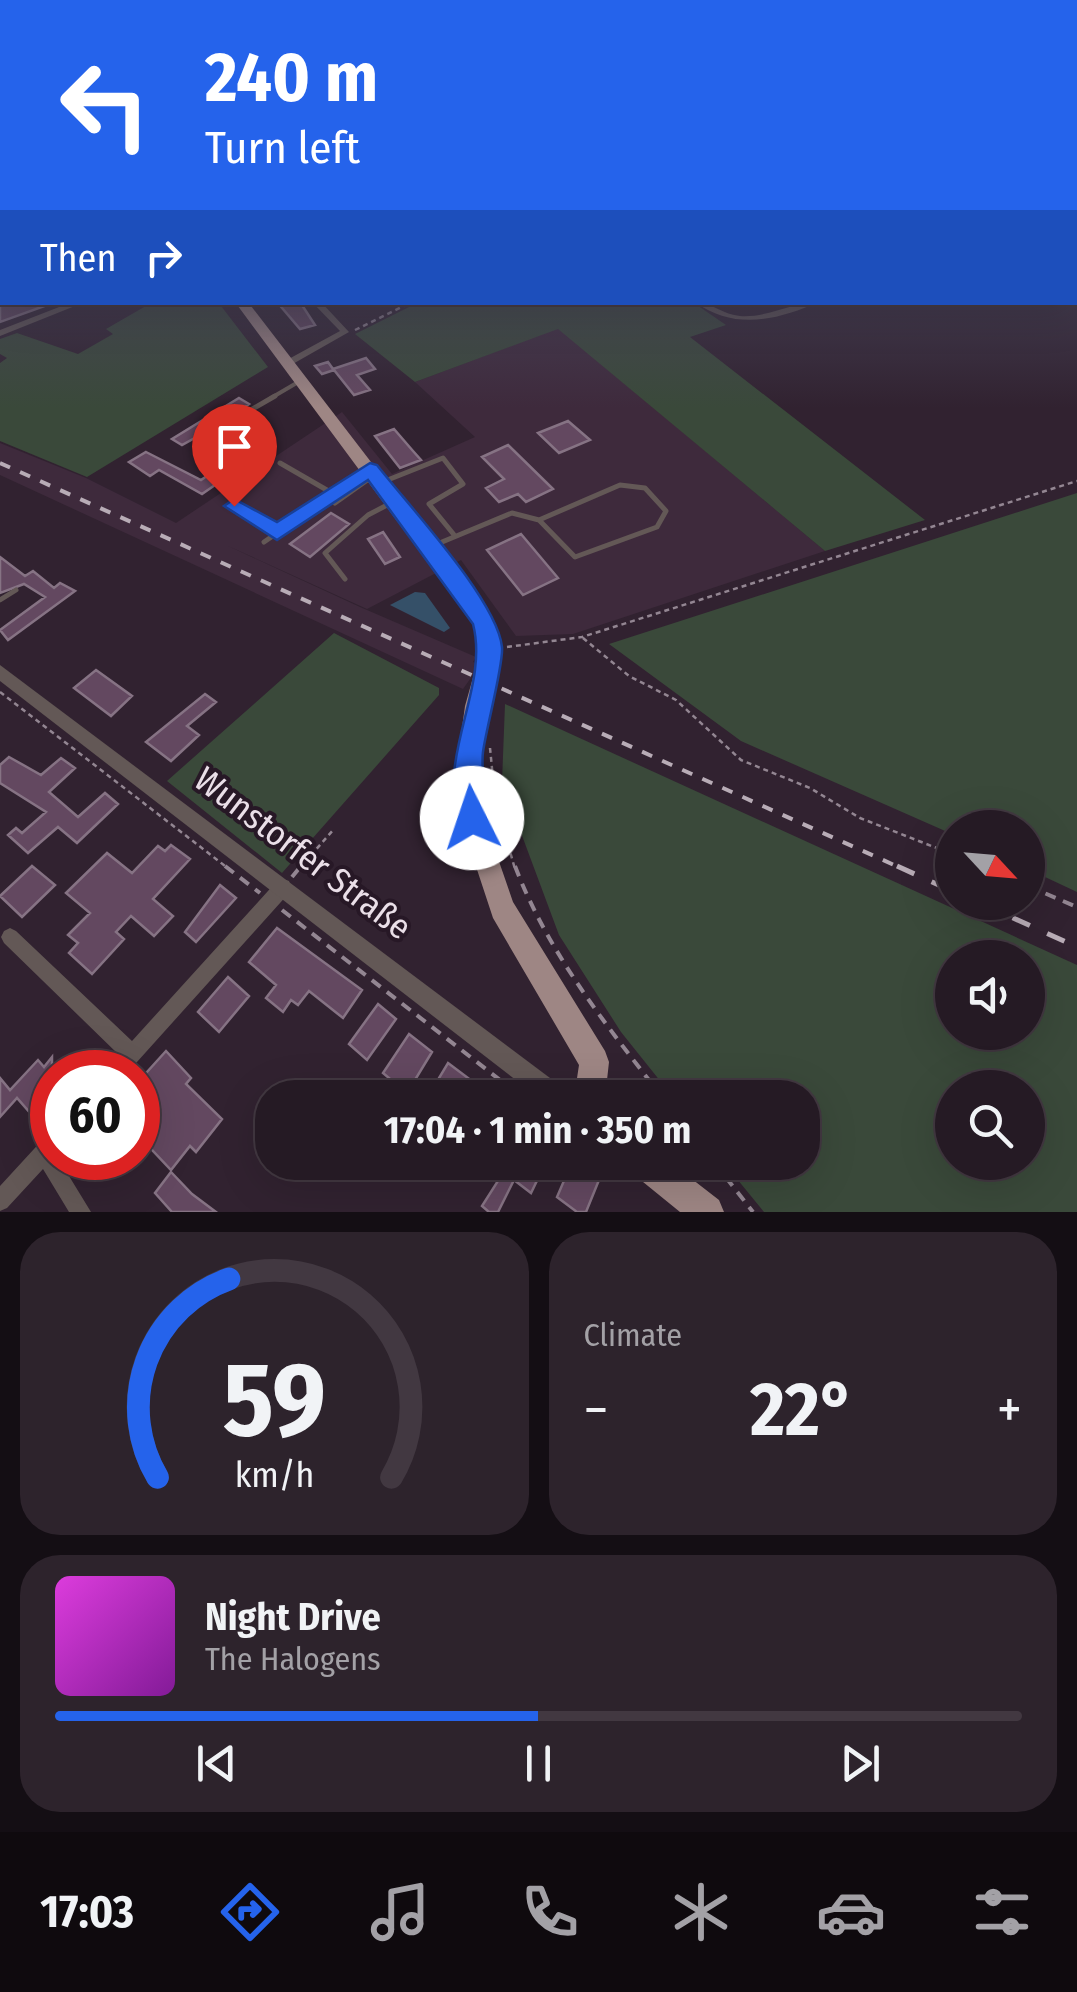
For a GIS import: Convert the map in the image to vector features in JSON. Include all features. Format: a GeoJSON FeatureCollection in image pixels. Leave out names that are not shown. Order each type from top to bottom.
{"type":"FeatureCollection","features":[{"type":"Feature","properties":{"kind":"main road"},"geometry":{"type":"LineString","coordinates":[[243,305],[474,604],[491,649],[476,706],[466,779],[472,818],[502,909],[594,1062],[592,1080]]}},
{"type":"Feature","properties":{"kind":"main road"},"geometry":{"type":"LineString","coordinates":[[666,1180],[708,1212]]}},
{"type":"Feature","properties":{"kind":"street"},"geometry":{"type":"LineString","coordinates":[[0,333],[73,305]]}},
{"type":"Feature","properties":{"kind":"street"},"geometry":{"type":"LineString","coordinates":[[288,363],[345,332],[319,305]]}},
{"type":"Feature","properties":{"kind":"street"},"geometry":{"type":"LineString","coordinates":[[703,305],[719,316],[737,321],[803,305]]}},
{"type":"Feature","properties":{"kind":"street","name":"Wunstorfer Straße"},"geometry":{"type":"LineString","coordinates":[[0,672],[277,894],[533,1080]]}},
{"type":"Feature","properties":{"kind":"street"},"geometry":{"type":"LineString","coordinates":[[136,1050],[277,894]]}},
{"type":"Feature","properties":{"kind":"street"},"geometry":{"type":"LineString","coordinates":[[10,938],[128,1050]]}},
{"type":"Feature","properties":{"kind":"street"},"geometry":{"type":"LineString","coordinates":[[0,1201],[30,1168]]}},
{"type":"Feature","properties":{"kind":"street"},"geometry":{"type":"LineString","coordinates":[[64,1180],[81,1212]]}},
{"type":"Feature","properties":{"kind":"lane"},"geometry":{"type":"LineString","coordinates":[[218,429],[301,381]]}},
{"type":"Feature","properties":{"kind":"lane"},"geometry":{"type":"LineString","coordinates":[[264,542],[332,493],[375,476],[443,458],[463,484],[429,504],[455,536]]}},
{"type":"Feature","properties":{"kind":"lane"},"geometry":{"type":"LineString","coordinates":[[280,463],[332,493]]}},
{"type":"Feature","properties":{"kind":"lane"},"geometry":{"type":"LineString","coordinates":[[334,503],[375,476]]}},
{"type":"Feature","properties":{"kind":"lane"},"geometry":{"type":"LineString","coordinates":[[430,547],[512,513],[540,520],[575,556],[657,527],[666,511],[645,488],[620,486],[540,520]]}},
{"type":"Feature","properties":{"kind":"lane"},"geometry":{"type":"LineString","coordinates":[[346,579],[324,553],[368,515],[394,502]]}},
{"type":"Feature","properties":{"kind":"lane"},"geometry":{"type":"LineString","coordinates":[[234,506],[277,532]]}},
{"type":"Feature","properties":{"kind":"lane"},"geometry":{"type":"LineString","coordinates":[[0,600],[16,590]]}},
{"type":"Feature","properties":{"kind":"path"},"geometry":{"type":"LineString","coordinates":[[345,332],[405,305]]}},
{"type":"Feature","properties":{"kind":"path"},"geometry":{"type":"LineString","coordinates":[[491,649],[582,637],[1077,481]]}},
{"type":"Feature","properties":{"kind":"path"},"geometry":{"type":"LineString","coordinates":[[582,637],[599,656],[676,700],[741,760],[810,788],[860,818],[935,847]]}},
{"type":"Feature","properties":{"kind":"path"},"geometry":{"type":"LineString","coordinates":[[0,692],[277,894],[501,1080]]}},
{"type":"Feature","properties":{"kind":"path"},"geometry":{"type":"LineString","coordinates":[[490,738],[497,822],[510,861],[547,940],[650,1080]]}},
{"type":"Feature","properties":{"kind":"path"},"geometry":{"type":"LineString","coordinates":[[277,894],[334,829]]}},
{"type":"Feature","properties":{"kind":"path"},"geometry":{"type":"LineString","coordinates":[[1045,893],[1077,907]]}},
{"type":"Feature","properties":{"kind":"path"},"geometry":{"type":"LineString","coordinates":[[728,1180],[753,1212]]}},
{"type":"Feature","properties":{"kind":"shaded area"},"geometry":{"type":"Polygon","coordinates":[[[558,328],[825,551],[573,634],[516,636],[461,560],[367,609],[226,545],[360,607],[476,657],[473,662],[480,665],[463,689],[0,475],[0,443],[86,478],[176,523],[342,412],[392,474],[475,437],[415,382],[558,328]]]}},
{"type":"Feature","properties":{"kind":"green space"},"geometry":{"type":"Polygon","coordinates":[[[148,305],[220,305],[268,367],[87,477],[0,441],[0,363],[7,358],[0,354],[0,339],[17,333],[78,354],[113,334],[106,329],[148,305]]]}},
{"type":"Feature","properties":{"kind":"green space"},"geometry":{"type":"Polygon","coordinates":[[[413,305],[697,305],[726,325],[690,337],[925,520],[825,551],[558,329],[415,382],[355,334],[413,305]]]}},
{"type":"Feature","properties":{"kind":"green space"},"geometry":{"type":"Polygon","coordinates":[[[1077,493],[1077,892],[1045,877],[1045,810],[935,810],[935,827],[741,741],[609,644],[1077,493]]]}},
{"type":"Feature","properties":{"kind":"green space"},"geometry":{"type":"Polygon","coordinates":[[[334,633],[439,688],[439,695],[282,873],[167,781],[334,633]]]}},
{"type":"Feature","properties":{"kind":"green space"},"geometry":{"type":"Polygon","coordinates":[[[505,704],[935,900],[935,920],[978,920],[1022,940],[935,940],[935,1050],[1045,1050],[1045,950],[1077,965],[1077,1212],[764,1212],[738,1180],[820,1180],[820,1080],[659,1080],[621,1032],[559,935],[502,782],[505,704]]]}},
{"type":"Feature","properties":{"kind":"water"},"geometry":{"type":"Polygon","coordinates":[[[415,592],[425,593],[450,628],[444,632],[390,605],[415,592]]]}},
{"type":"Feature","properties":{"kind":"building"},"geometry":{"type":"Polygon","coordinates":[[[0,305],[47,305],[0,322],[0,305]]]}},
{"type":"Feature","properties":{"kind":"building"},"geometry":{"type":"Polygon","coordinates":[[[280,305],[302,305],[315,325],[300,329],[280,305]]]}},
{"type":"Feature","properties":{"kind":"building"},"geometry":{"type":"Polygon","coordinates":[[[366,358],[375,369],[357,375],[370,390],[354,395],[334,370],[322,374],[315,366],[328,362],[333,369],[366,358]]]}},
{"type":"Feature","properties":{"kind":"building"},"geometry":{"type":"Polygon","coordinates":[[[239,398],[249,404],[211,429],[182,445],[172,439],[239,398]]]}},
{"type":"Feature","properties":{"kind":"building"},"geometry":{"type":"Polygon","coordinates":[[[568,421],[590,440],[559,453],[538,433],[568,421]]]}},
{"type":"Feature","properties":{"kind":"building"},"geometry":{"type":"Polygon","coordinates":[[[394,429],[421,460],[400,468],[375,436],[394,429]]]}},
{"type":"Feature","properties":{"kind":"building"},"geometry":{"type":"Polygon","coordinates":[[[508,445],[553,489],[526,502],[518,494],[499,502],[486,488],[504,479],[482,457],[508,445]]]}},
{"type":"Feature","properties":{"kind":"building"},"geometry":{"type":"Polygon","coordinates":[[[146,452],[201,480],[229,461],[241,467],[202,494],[159,470],[150,476],[129,462],[146,452]]]}},
{"type":"Feature","properties":{"kind":"building"},"geometry":{"type":"Polygon","coordinates":[[[331,513],[349,524],[310,557],[290,544],[331,513]]]}},
{"type":"Feature","properties":{"kind":"building"},"geometry":{"type":"Polygon","coordinates":[[[383,532],[400,557],[385,564],[368,539],[383,532]]]}},
{"type":"Feature","properties":{"kind":"building"},"geometry":{"type":"Polygon","coordinates":[[[521,534],[558,578],[523,595],[487,550],[521,534]]]}},
{"type":"Feature","properties":{"kind":"building"},"geometry":{"type":"Polygon","coordinates":[[[0,557],[25,576],[33,571],[54,588],[60,583],[75,591],[8,640],[0,630],[45,597],[24,584],[0,593],[0,557]]]}},
{"type":"Feature","properties":{"kind":"building"},"geometry":{"type":"Polygon","coordinates":[[[96,670],[132,696],[111,716],[74,688],[96,670]]]}},
{"type":"Feature","properties":{"kind":"building"},"geometry":{"type":"Polygon","coordinates":[[[205,694],[216,702],[187,726],[199,735],[171,761],[146,742],[205,694]]]}},
{"type":"Feature","properties":{"kind":"building"},"geometry":{"type":"Polygon","coordinates":[[[9,757],[41,775],[61,758],[75,768],[49,792],[78,817],[105,793],[118,804],[77,843],[58,827],[28,853],[8,835],[16,828],[22,833],[46,812],[0,783],[0,765],[9,757]]]}},
{"type":"Feature","properties":{"kind":"building"},"geometry":{"type":"Polygon","coordinates":[[[171,845],[190,859],[153,899],[173,916],[154,936],[131,916],[116,932],[124,939],[92,974],[69,953],[78,943],[68,935],[90,913],[66,893],[107,853],[132,873],[158,846],[165,851],[171,845]]]}},
{"type":"Feature","properties":{"kind":"building"},"geometry":{"type":"Polygon","coordinates":[[[32,866],[55,885],[22,917],[0,896],[32,866]]]}},
{"type":"Feature","properties":{"kind":"building"},"geometry":{"type":"Polygon","coordinates":[[[220,885],[236,898],[196,942],[185,932],[220,885]]]}},
{"type":"Feature","properties":{"kind":"building"},"geometry":{"type":"Polygon","coordinates":[[[277,928],[362,990],[343,1018],[309,991],[298,1005],[291,1000],[283,1012],[266,998],[276,985],[249,962],[277,928]]]}},
{"type":"Feature","properties":{"kind":"building"},"geometry":{"type":"Polygon","coordinates":[[[228,977],[249,996],[219,1032],[198,1012],[228,977]]]}},
{"type":"Feature","properties":{"kind":"building"},"geometry":{"type":"Polygon","coordinates":[[[378,1004],[396,1019],[367,1060],[349,1044],[378,1004]]]}},
{"type":"Feature","properties":{"kind":"building"},"geometry":{"type":"Polygon","coordinates":[[[409,1034],[432,1052],[415,1080],[388,1080],[383,1073],[409,1034]]]}},
{"type":"Feature","properties":{"kind":"building"},"geometry":{"type":"Polygon","coordinates":[[[166,1051],[191,1078],[186,1084],[222,1119],[196,1152],[190,1146],[171,1170],[160,1158],[160,1058],[166,1051]]]}},
{"type":"Feature","properties":{"kind":"building"},"geometry":{"type":"Polygon","coordinates":[[[448,1063],[471,1080],[438,1080],[448,1063]]]}},
{"type":"Feature","properties":{"kind":"building"},"geometry":{"type":"Polygon","coordinates":[[[30,1069],[30,1113],[17,1098],[0,1117],[0,1078],[10,1090],[30,1069]]]}},
{"type":"Feature","properties":{"kind":"building"},"geometry":{"type":"Polygon","coordinates":[[[171,1172],[216,1212],[172,1212],[155,1193],[171,1172]]]}},
{"type":"Feature","properties":{"kind":"building"},"geometry":{"type":"Polygon","coordinates":[[[499,1180],[514,1180],[498,1212],[489,1212],[482,1206],[499,1180]]]}},
{"type":"Feature","properties":{"kind":"building"},"geometry":{"type":"Polygon","coordinates":[[[514,1180],[537,1180],[531,1193],[514,1180]]]}},
{"type":"Feature","properties":{"kind":"building"},"geometry":{"type":"Polygon","coordinates":[[[564,1180],[599,1180],[586,1212],[577,1212],[557,1197],[564,1180]]]}},
{"type":"Feature","properties":{"kind":"railway"},"geometry":{"type":"LineString","coordinates":[[0,463],[903,869]]}},
{"type":"Feature","properties":{"kind":"railway"},"geometry":{"type":"LineString","coordinates":[[897,866],[935,883]]}},
{"type":"Feature","properties":{"kind":"railway"},"geometry":{"type":"LineString","coordinates":[[1018,920],[1077,947]]}},
{"type":"Feature","properties":{"kind":"route"},"geometry":{"type":"LineString","coordinates":[[234,506],[277,532],[370,470],[474,604],[489,635],[491,649],[476,706],[466,779],[472,818]]}}]}
